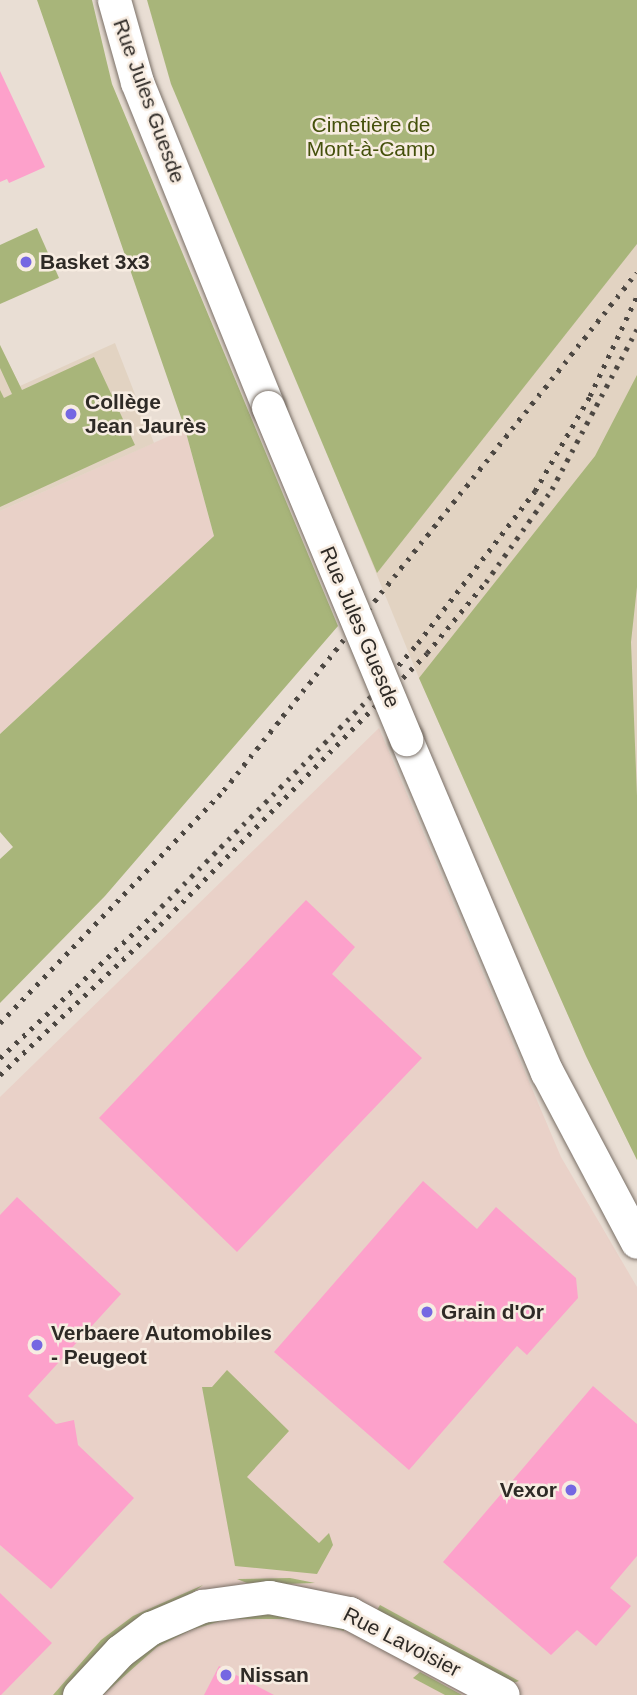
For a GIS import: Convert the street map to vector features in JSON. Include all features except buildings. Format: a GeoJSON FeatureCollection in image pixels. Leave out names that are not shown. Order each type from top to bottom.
{"type":"FeatureCollection","features":[{"type":"Feature","properties":{"kind":"street","name":"Rue Jules Guesde"},"geometry":{"type":"LineString","coordinates":[[114,0],[137,82],[268,407],[463,874],[570,1121],[637,1242]]}},
{"type":"Feature","properties":{"kind":"street","name":"Rue Lavoisier"},"geometry":{"type":"LineString","coordinates":[[79,1695],[120,1650],[159,1624],[212,1604],[270,1597],[323,1604],[356,1616],[503,1695]]}},
{"type":"Feature","properties":{"kind":"shaded area"},"geometry":{"type":"Polygon","coordinates":[[[637,0],[637,1160],[586,1056],[419,678],[309,409],[320,387],[637,0]]]}},
{"type":"Feature","properties":{"kind":"shaded area","name":"Collège Jean Jaurès"},"geometry":{"type":"Polygon","coordinates":[[[115,343],[154,443],[0,511],[0,345],[20,386],[115,343]]]}},
{"type":"Feature","properties":{"kind":"shaded area"},"geometry":{"type":"Polygon","coordinates":[[[185,429],[214,536],[0,734],[0,511],[185,429]]]}},
{"type":"Feature","properties":{"kind":"shaded area"},"geometry":{"type":"Polygon","coordinates":[[[379,728],[561,1157],[637,1287],[637,1695],[0,1695],[0,1097],[379,728]]]}},
{"type":"Feature","properties":{"kind":"green space"},"geometry":{"type":"Polygon","coordinates":[[[37,0],[92,0],[112,84],[338,626],[105,896],[0,1003],[0,859],[13,847],[0,832],[0,734],[214,536],[185,429],[37,0]]]}},
{"type":"Feature","properties":{"kind":"green space","name":"Cimetière de Mont-à-Camp"},"geometry":{"type":"Polygon","coordinates":[[[147,0],[637,0],[637,244],[377,573],[171,84],[147,0]]]}},
{"type":"Feature","properties":{"kind":"green space","name":"Basket 3x3"},"geometry":{"type":"Polygon","coordinates":[[[37,228],[59,278],[0,304],[0,245],[37,228]]]}},
{"type":"Feature","properties":{"kind":"green space","name":"Collège Jean Jaurès"},"geometry":{"type":"Polygon","coordinates":[[[0,345],[22,390],[94,357],[135,445],[0,507],[0,390],[4,398],[12,394],[0,368],[0,345]]]}},
{"type":"Feature","properties":{"kind":"green space"},"geometry":{"type":"Polygon","coordinates":[[[637,375],[637,587],[631,642],[637,796],[637,1160],[586,1056],[419,678],[595,456],[637,375]]]}},
{"type":"Feature","properties":{"kind":"green space"},"geometry":{"type":"Polygon","coordinates":[[[227,1370],[289,1431],[247,1477],[319,1543],[329,1533],[333,1545],[317,1574],[235,1566],[202,1387],[212,1387],[227,1370]]]}},
{"type":"Feature","properties":{"kind":"green space"},"geometry":{"type":"Polygon","coordinates":[[[290,1578],[315,1583],[252,1585],[237,1579],[290,1578]]]}},
{"type":"Feature","properties":{"kind":"green space"},"geometry":{"type":"Polygon","coordinates":[[[203,1585],[76,1677],[62,1695],[53,1695],[101,1640],[133,1616],[203,1585]]]}},
{"type":"Feature","properties":{"kind":"green space"},"geometry":{"type":"Polygon","coordinates":[[[380,1605],[519,1681],[513,1683],[377,1610],[380,1605]]]}},
{"type":"Feature","properties":{"kind":"green space"},"geometry":{"type":"Polygon","coordinates":[[[258,1609],[346,1624],[344,1631],[300,1619],[227,1619],[191,1630],[157,1647],[103,1695],[94,1695],[126,1660],[191,1623],[258,1609]]]}},
{"type":"Feature","properties":{"kind":"green space"},"geometry":{"type":"Polygon","coordinates":[[[420,1672],[462,1695],[445,1695],[413,1678],[420,1672]]]}},
{"type":"Feature","properties":{"kind":"railway"},"geometry":{"type":"LineString","coordinates":[[0,1023],[224,790],[637,272]]}},
{"type":"Feature","properties":{"kind":"railway"},"geometry":{"type":"LineString","coordinates":[[0,1058],[154,914],[378,689],[418,643],[535,491],[590,396],[637,296]]}},
{"type":"Feature","properties":{"kind":"railway"},"geometry":{"type":"LineString","coordinates":[[0,1075],[160,925],[427,653],[486,582],[552,489],[637,329]]}},
{"type":"Feature","properties":{"kind":"place","name":"Basket 3x3"},"geometry":{"type":"Point","coordinates":[26,262]}},
{"type":"Feature","properties":{"kind":"place","name":"Collège Jean Jaurès"},"geometry":{"type":"Point","coordinates":[71,414]}},
{"type":"Feature","properties":{"kind":"place","name":"Grain d'Or"},"geometry":{"type":"Point","coordinates":[427,1312]}},
{"type":"Feature","properties":{"kind":"place","name":"Verbaere Automobiles - Peugeot"},"geometry":{"type":"Point","coordinates":[37,1345]}},
{"type":"Feature","properties":{"kind":"place","name":"Vexor"},"geometry":{"type":"Point","coordinates":[571,1490]}},
{"type":"Feature","properties":{"kind":"place","name":"Nissan"},"geometry":{"type":"Point","coordinates":[226,1675]}}]}
